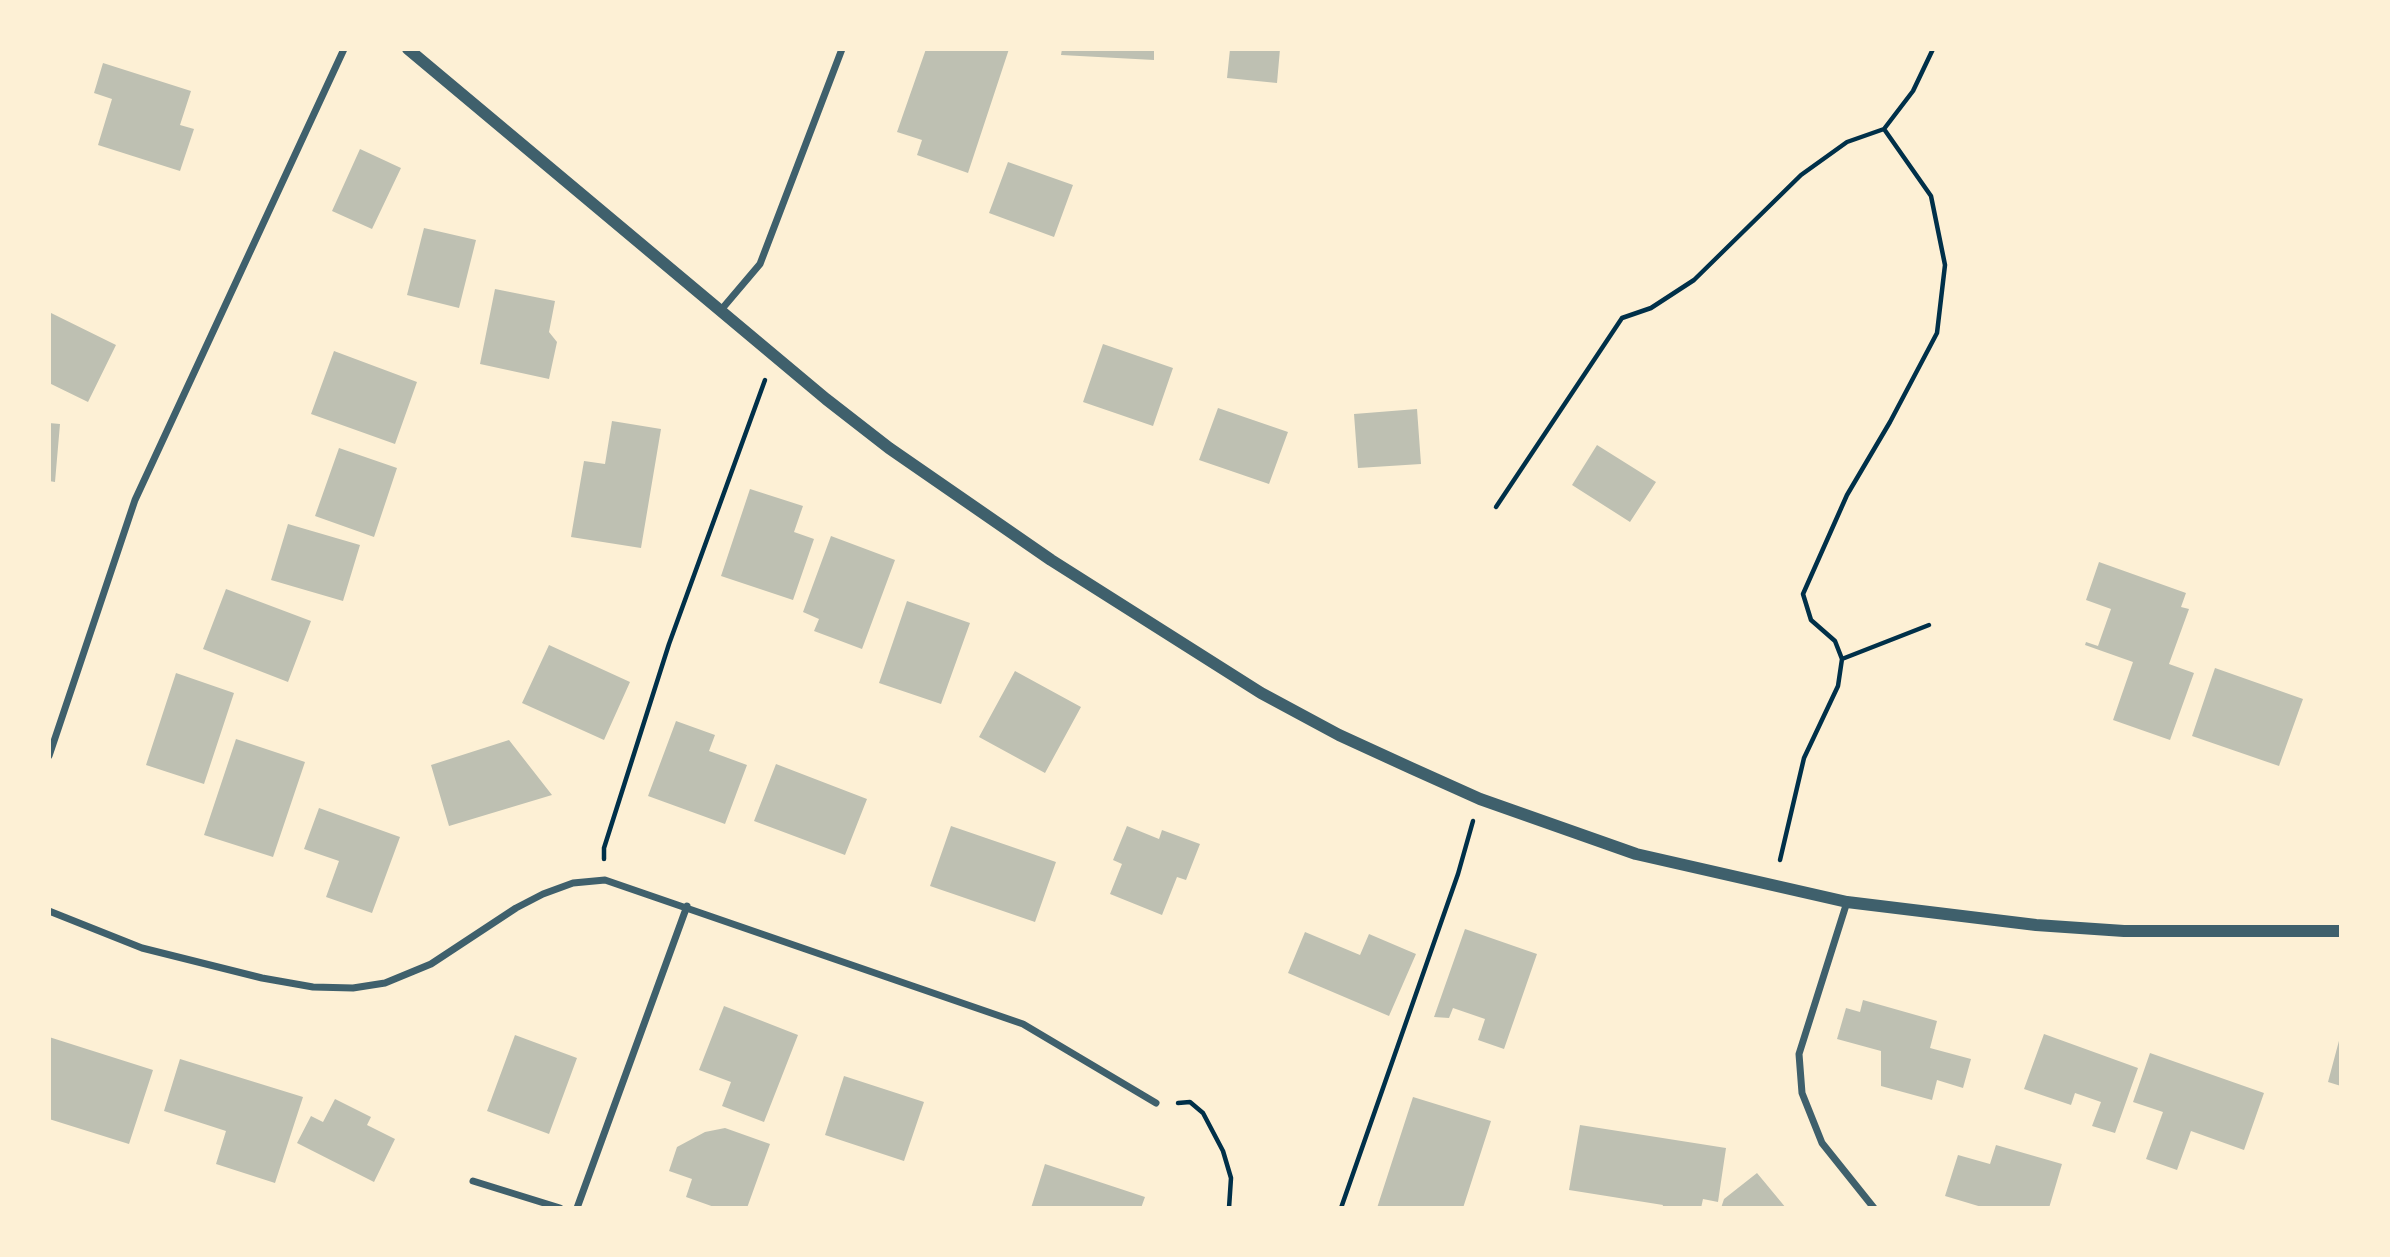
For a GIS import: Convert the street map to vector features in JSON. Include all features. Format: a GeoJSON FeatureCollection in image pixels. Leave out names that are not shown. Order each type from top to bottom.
{"type":"FeatureCollection","features":[{"type":"Feature","properties":{"kind":"street"},"geometry":{"type":"LineString","coordinates":[[49,757],[135,500],[344,49]]}},
{"type":"Feature","properties":{"kind":"street"},"geometry":{"type":"LineString","coordinates":[[408,49],[774,355],[889,447],[1051,561],[1261,693],[1339,735],[1480,799],[1636,854],[1847,902],[2036,925],[2124,931],[2341,931]]}},
{"type":"Feature","properties":{"kind":"street"},"geometry":{"type":"LineString","coordinates":[[721,310],[760,264],[842,49]]}},
{"type":"Feature","properties":{"kind":"street"},"geometry":{"type":"LineString","coordinates":[[49,911],[142,948],[262,978],[313,987],[353,988],[385,983],[431,964],[516,908],[543,894],[573,883],[605,880],[687,906],[1023,1024],[1156,1103]]}},
{"type":"Feature","properties":{"kind":"street"},"geometry":{"type":"LineString","coordinates":[[1847,902],[1799,1054],[1802,1093],[1822,1143],[1874,1208]]}},
{"type":"Feature","properties":{"kind":"street"},"geometry":{"type":"LineString","coordinates":[[577,1208],[687,906]]}},
{"type":"Feature","properties":{"kind":"street"},"geometry":{"type":"LineString","coordinates":[[473,1181],[560,1208]]}},
{"type":"Feature","properties":{"kind":"path"},"geometry":{"type":"LineString","coordinates":[[1496,507],[1622,318],[1651,307],[1694,280],[1801,175],[1847,142],[1884,130],[1913,91],[1933,49]]}},
{"type":"Feature","properties":{"kind":"path"},"geometry":{"type":"LineString","coordinates":[[1774,886],[1804,758],[1838,686],[1842,659],[1835,641],[1811,620],[1803,594],[1847,495],[1890,422],[1937,333],[1945,265],[1931,196],[1884,130]]}},
{"type":"Feature","properties":{"kind":"path"},"geometry":{"type":"LineString","coordinates":[[605,880],[604,848],[669,644],[774,355]]}},
{"type":"Feature","properties":{"kind":"path"},"geometry":{"type":"LineString","coordinates":[[1842,659],[1929,625]]}},
{"type":"Feature","properties":{"kind":"path"},"geometry":{"type":"LineString","coordinates":[[1341,1208],[1453,887],[1480,799]]}},
{"type":"Feature","properties":{"kind":"path"},"geometry":{"type":"LineString","coordinates":[[1156,1103],[1191,1102],[1203,1113],[1223,1152],[1231,1178],[1229,1208]]}},
{"type":"Feature","properties":{"kind":"building"},"geometry":{"type":"Polygon","coordinates":[[[926,49],[1009,49],[968,173],[917,155],[922,140],[897,132],[926,49]]]}},
{"type":"Feature","properties":{"kind":"building"},"geometry":{"type":"Polygon","coordinates":[[[1062,49],[1154,49],[1154,60],[1061,55],[1062,49]]]}},
{"type":"Feature","properties":{"kind":"building"},"geometry":{"type":"Polygon","coordinates":[[[1230,49],[1280,49],[1277,83],[1227,78],[1230,49]]]}},
{"type":"Feature","properties":{"kind":"building"},"geometry":{"type":"Polygon","coordinates":[[[103,63],[191,91],[180,125],[194,129],[180,171],[98,145],[112,99],[94,93],[103,63]]]}},
{"type":"Feature","properties":{"kind":"building"},"geometry":{"type":"Polygon","coordinates":[[[360,149],[401,168],[372,229],[332,211],[360,149]]]}},
{"type":"Feature","properties":{"kind":"building"},"geometry":{"type":"Polygon","coordinates":[[[1008,162],[1073,185],[1054,237],[989,213],[1008,162]]]}},
{"type":"Feature","properties":{"kind":"building"},"geometry":{"type":"Polygon","coordinates":[[[424,228],[476,240],[459,308],[407,295],[424,228]]]}},
{"type":"Feature","properties":{"kind":"building"},"geometry":{"type":"Polygon","coordinates":[[[495,289],[555,301],[549,332],[557,342],[549,379],[480,364],[495,289]]]}},
{"type":"Feature","properties":{"kind":"building"},"geometry":{"type":"Polygon","coordinates":[[[49,312],[116,345],[88,402],[49,383],[49,312]]]}},
{"type":"Feature","properties":{"kind":"building"},"geometry":{"type":"Polygon","coordinates":[[[1103,344],[1173,368],[1153,426],[1083,402],[1103,344]]]}},
{"type":"Feature","properties":{"kind":"building"},"geometry":{"type":"Polygon","coordinates":[[[334,351],[417,382],[395,444],[311,414],[334,351]]]}},
{"type":"Feature","properties":{"kind":"building"},"geometry":{"type":"Polygon","coordinates":[[[1218,408],[1288,432],[1269,484],[1199,460],[1218,408]]]}},
{"type":"Feature","properties":{"kind":"building"},"geometry":{"type":"Polygon","coordinates":[[[1417,409],[1421,464],[1358,468],[1354,414],[1417,409]]]}},
{"type":"Feature","properties":{"kind":"building"},"geometry":{"type":"Polygon","coordinates":[[[612,421],[661,429],[641,548],[571,537],[584,461],[605,464],[612,421]]]}},
{"type":"Feature","properties":{"kind":"building"},"geometry":{"type":"Polygon","coordinates":[[[49,423],[60,424],[55,482],[49,481],[49,423]]]}},
{"type":"Feature","properties":{"kind":"building"},"geometry":{"type":"Polygon","coordinates":[[[1597,445],[1656,482],[1630,522],[1572,485],[1597,445]]]}},
{"type":"Feature","properties":{"kind":"building"},"geometry":{"type":"Polygon","coordinates":[[[339,448],[397,468],[374,537],[315,516],[339,448]]]}},
{"type":"Feature","properties":{"kind":"building"},"geometry":{"type":"Polygon","coordinates":[[[750,489],[803,506],[794,532],[814,539],[793,600],[721,576],[750,489]]]}},
{"type":"Feature","properties":{"kind":"building"},"geometry":{"type":"Polygon","coordinates":[[[288,524],[360,545],[343,601],[271,580],[288,524]]]}},
{"type":"Feature","properties":{"kind":"building"},"geometry":{"type":"Polygon","coordinates":[[[831,536],[895,560],[862,649],[814,631],[819,619],[803,612],[831,536]]]}},
{"type":"Feature","properties":{"kind":"building"},"geometry":{"type":"Polygon","coordinates":[[[2099,562],[2186,593],[2181,607],[2189,609],[2169,664],[2194,673],[2170,740],[2113,720],[2133,662],[2085,645],[2086,642],[2098,646],[2111,609],[2086,600],[2099,562]]]}},
{"type":"Feature","properties":{"kind":"building"},"geometry":{"type":"Polygon","coordinates":[[[226,589],[311,621],[288,682],[203,649],[226,589]]]}},
{"type":"Feature","properties":{"kind":"building"},"geometry":{"type":"Polygon","coordinates":[[[907,601],[970,623],[941,704],[879,683],[907,601]]]}},
{"type":"Feature","properties":{"kind":"building"},"geometry":{"type":"Polygon","coordinates":[[[549,645],[630,682],[604,740],[522,703],[549,645]]]}},
{"type":"Feature","properties":{"kind":"building"},"geometry":{"type":"Polygon","coordinates":[[[2215,668],[2303,699],[2279,766],[2192,736],[2215,668]]]}},
{"type":"Feature","properties":{"kind":"building"},"geometry":{"type":"Polygon","coordinates":[[[1015,671],[1081,707],[1045,773],[979,737],[1015,671]]]}},
{"type":"Feature","properties":{"kind":"building"},"geometry":{"type":"Polygon","coordinates":[[[176,673],[234,693],[204,784],[146,765],[176,673]]]}},
{"type":"Feature","properties":{"kind":"building"},"geometry":{"type":"Polygon","coordinates":[[[676,721],[715,735],[709,751],[747,765],[725,824],[648,796],[676,721]]]}},
{"type":"Feature","properties":{"kind":"building"},"geometry":{"type":"Polygon","coordinates":[[[236,739],[305,762],[273,857],[204,835],[236,739]]]}},
{"type":"Feature","properties":{"kind":"building"},"geometry":{"type":"Polygon","coordinates":[[[509,740],[552,795],[449,826],[431,765],[509,740]]]}},
{"type":"Feature","properties":{"kind":"building"},"geometry":{"type":"Polygon","coordinates":[[[776,764],[867,799],[845,855],[754,821],[776,764]]]}},
{"type":"Feature","properties":{"kind":"building"},"geometry":{"type":"Polygon","coordinates":[[[319,808],[400,837],[372,913],[326,897],[339,861],[304,849],[319,808]]]}},
{"type":"Feature","properties":{"kind":"building"},"geometry":{"type":"Polygon","coordinates":[[[951,826],[1056,862],[1035,922],[930,886],[951,826]]]}},
{"type":"Feature","properties":{"kind":"building"},"geometry":{"type":"Polygon","coordinates":[[[1127,826],[1159,839],[1162,830],[1200,844],[1186,880],[1177,877],[1162,915],[1110,894],[1122,864],[1113,860],[1127,826]]]}},
{"type":"Feature","properties":{"kind":"building"},"geometry":{"type":"Polygon","coordinates":[[[1465,929],[1537,954],[1504,1049],[1478,1040],[1485,1019],[1453,1008],[1449,1018],[1434,1017],[1465,929]]]}},
{"type":"Feature","properties":{"kind":"building"},"geometry":{"type":"Polygon","coordinates":[[[1305,932],[1360,955],[1369,934],[1416,954],[1389,1016],[1288,973],[1305,932]]]}},
{"type":"Feature","properties":{"kind":"building"},"geometry":{"type":"Polygon","coordinates":[[[1863,1000],[1937,1021],[1930,1048],[1971,1059],[1963,1088],[1937,1080],[1932,1100],[1881,1086],[1881,1051],[1837,1039],[1846,1008],[1860,1012],[1863,1000]]]}},
{"type":"Feature","properties":{"kind":"building"},"geometry":{"type":"Polygon","coordinates":[[[724,1006],[798,1035],[764,1122],[722,1106],[731,1082],[699,1070],[724,1006]]]}},
{"type":"Feature","properties":{"kind":"building"},"geometry":{"type":"Polygon","coordinates":[[[2044,1034],[2138,1068],[2115,1133],[2092,1126],[2101,1102],[2075,1093],[2071,1105],[2024,1089],[2044,1034]]]}},
{"type":"Feature","properties":{"kind":"building"},"geometry":{"type":"Polygon","coordinates":[[[515,1035],[577,1058],[549,1134],[487,1111],[515,1035]]]}},
{"type":"Feature","properties":{"kind":"building"},"geometry":{"type":"Polygon","coordinates":[[[49,1037],[153,1070],[129,1144],[49,1119],[49,1037]]]}},
{"type":"Feature","properties":{"kind":"building"},"geometry":{"type":"Polygon","coordinates":[[[2341,1037],[2341,1086],[2328,1082],[2341,1037]]]}},
{"type":"Feature","properties":{"kind":"building"},"geometry":{"type":"Polygon","coordinates":[[[2150,1053],[2264,1093],[2244,1150],[2191,1131],[2177,1170],[2146,1159],[2163,1112],[2133,1102],[2150,1053]]]}},
{"type":"Feature","properties":{"kind":"building"},"geometry":{"type":"Polygon","coordinates":[[[180,1059],[303,1097],[275,1183],[216,1164],[226,1131],[164,1111],[180,1059]]]}},
{"type":"Feature","properties":{"kind":"building"},"geometry":{"type":"Polygon","coordinates":[[[844,1076],[924,1102],[904,1161],[825,1135],[844,1076]]]}},
{"type":"Feature","properties":{"kind":"building"},"geometry":{"type":"Polygon","coordinates":[[[1413,1097],[1491,1121],[1463,1208],[1377,1208],[1413,1097]]]}},
{"type":"Feature","properties":{"kind":"building"},"geometry":{"type":"Polygon","coordinates":[[[335,1099],[371,1117],[367,1125],[395,1139],[374,1182],[297,1143],[311,1116],[323,1122],[335,1099]]]}},
{"type":"Feature","properties":{"kind":"building"},"geometry":{"type":"Polygon","coordinates":[[[1580,1125],[1726,1148],[1718,1202],[1703,1199],[1701,1208],[1662,1208],[1663,1205],[1569,1190],[1580,1125]]]}},
{"type":"Feature","properties":{"kind":"building"},"geometry":{"type":"Polygon","coordinates":[[[725,1128],[770,1144],[747,1208],[717,1208],[686,1197],[692,1179],[669,1171],[677,1147],[705,1132],[725,1128]]]}},
{"type":"Feature","properties":{"kind":"building"},"geometry":{"type":"Polygon","coordinates":[[[1996,1145],[2062,1164],[2049,1208],[1985,1208],[1945,1196],[1958,1155],[1990,1164],[1996,1145]]]}},
{"type":"Feature","properties":{"kind":"building"},"geometry":{"type":"Polygon","coordinates":[[[1045,1164],[1145,1197],[1141,1208],[1031,1208],[1045,1164]]]}},
{"type":"Feature","properties":{"kind":"building"},"geometry":{"type":"Polygon","coordinates":[[[1757,1173],[1786,1208],[1721,1208],[1724,1199],[1757,1173]]]}}]}
